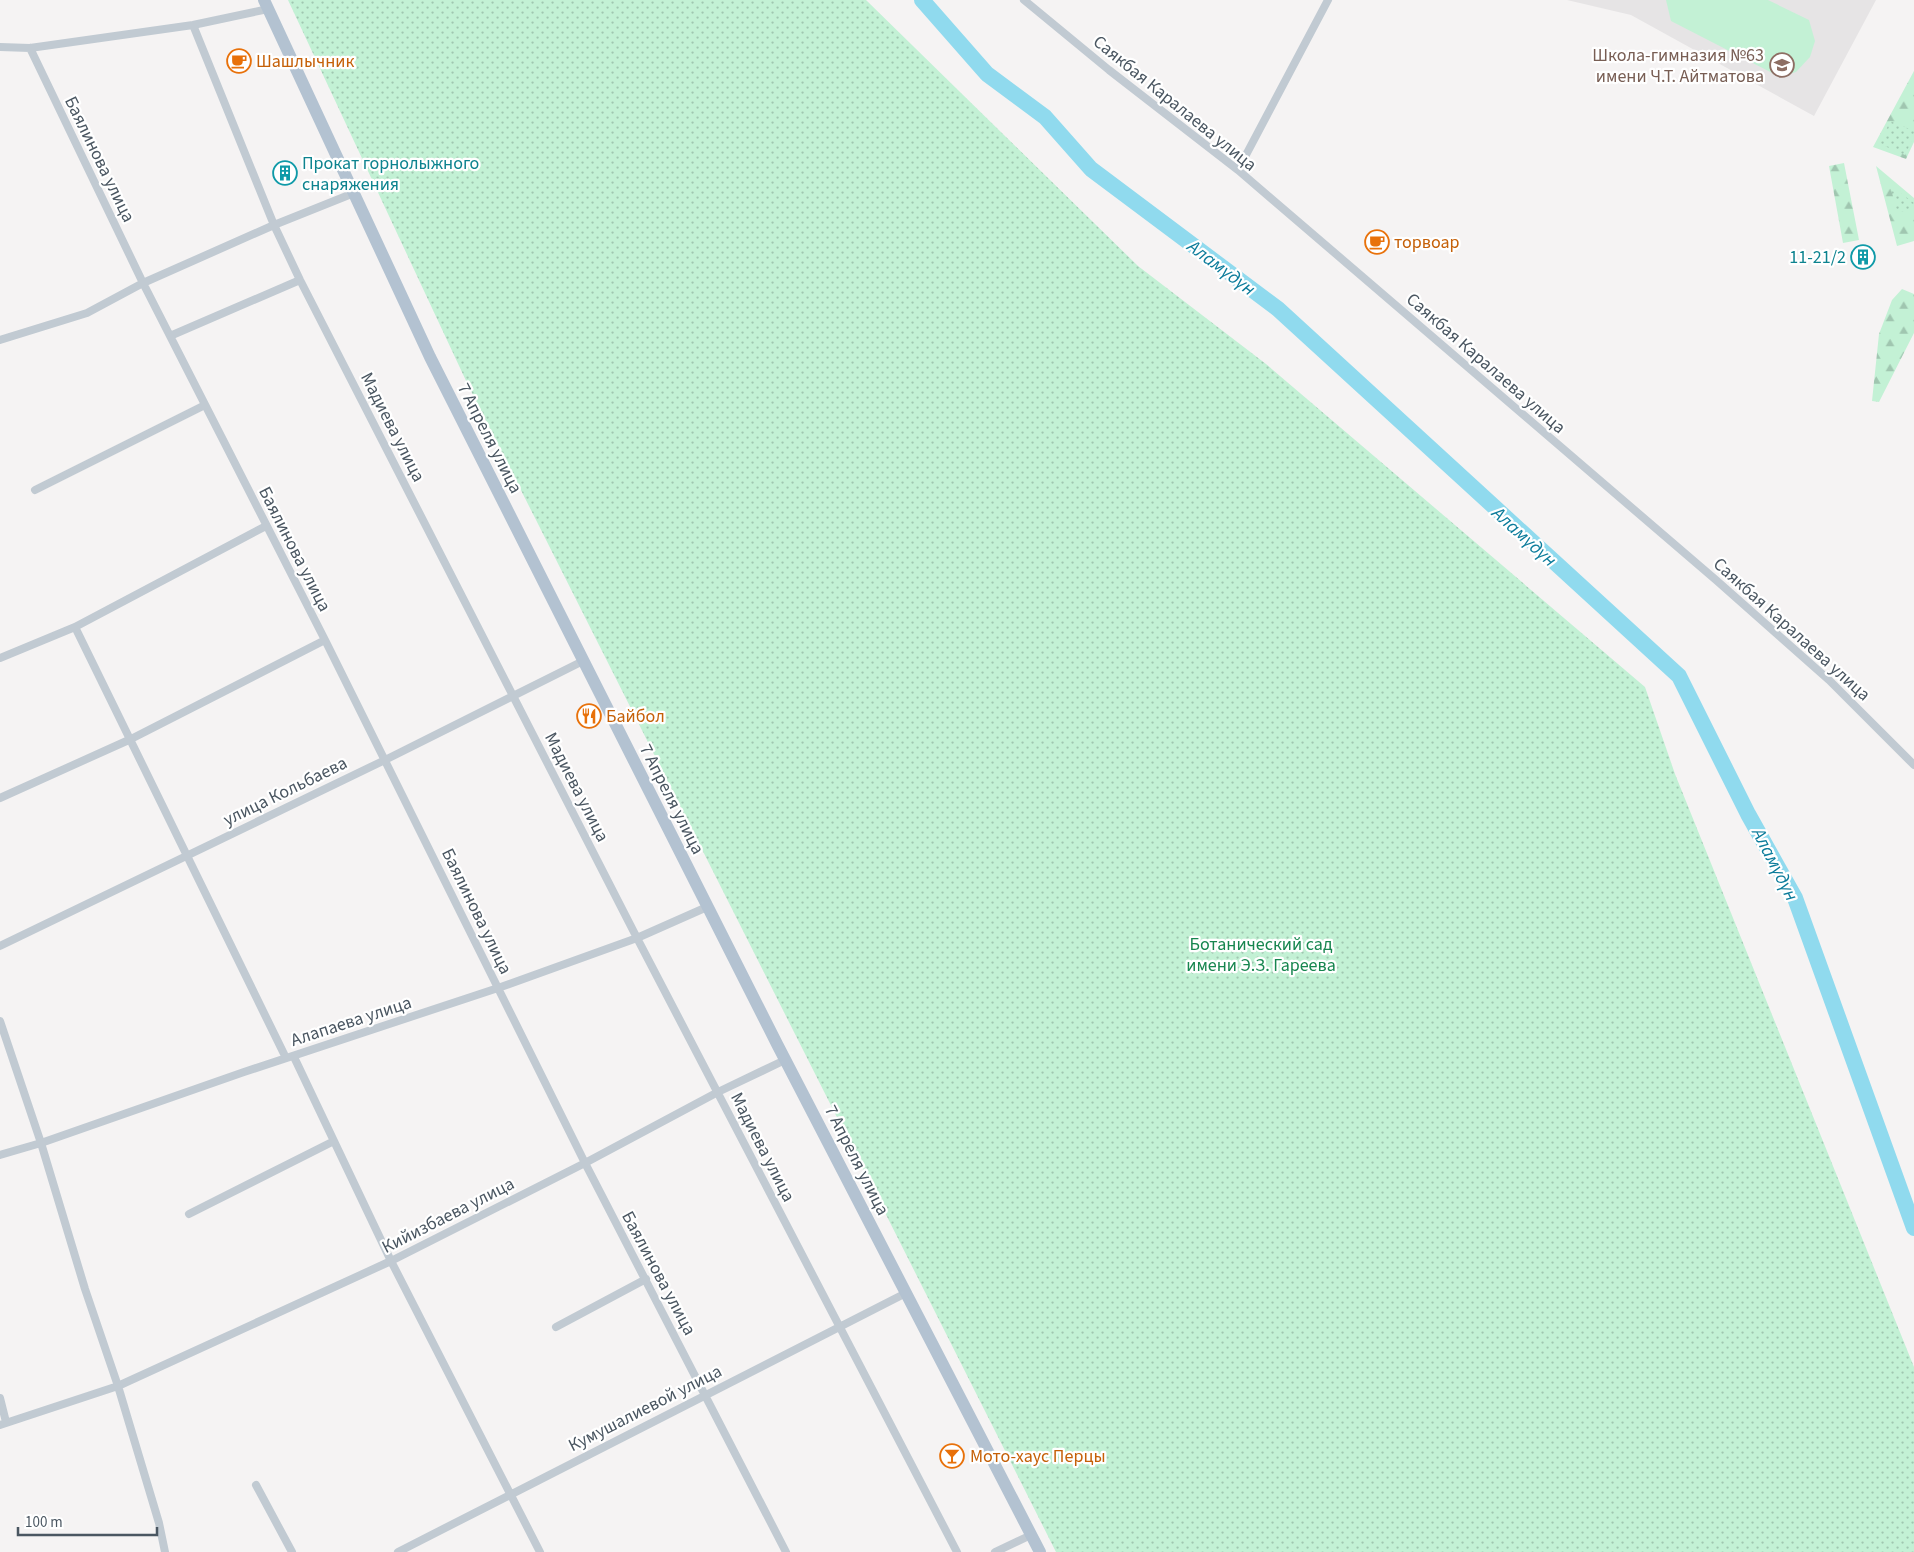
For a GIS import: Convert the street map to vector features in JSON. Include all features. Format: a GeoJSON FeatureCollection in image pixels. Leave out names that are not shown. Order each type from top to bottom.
{"type":"FeatureCollection","features":[{"type":"Feature","properties":{"kind":"main road","name":"7 Апреля улица"},"geometry":{"type":"LineString","coordinates":[[266,5],[430,358],[786,1060],[1040,1552]]}},
{"type":"Feature","properties":{"kind":"street","name":"Саякбая Каралаева улица"},"geometry":{"type":"LineString","coordinates":[[1024,0],[1109,70],[1238,170],[1762,620],[1829,680],[1914,765]]}},
{"type":"Feature","properties":{"kind":"street"},"geometry":{"type":"LineString","coordinates":[[1238,170],[1328,0]]}},
{"type":"Feature","properties":{"kind":"street"},"geometry":{"type":"LineString","coordinates":[[0,47],[30,48],[193,25],[266,5]]}},
{"type":"Feature","properties":{"kind":"street","name":"Мадиева улица"},"geometry":{"type":"LineString","coordinates":[[193,25],[274,224],[300,280],[637,938],[957,1552]]}},
{"type":"Feature","properties":{"kind":"street","name":"Баялинова улица"},"geometry":{"type":"LineString","coordinates":[[30,48],[143,283],[326,640],[585,1163],[786,1552]]}},
{"type":"Feature","properties":{"kind":"street"},"geometry":{"type":"LineString","coordinates":[[0,340],[87,313],[143,283],[274,224],[354,193]]}},
{"type":"Feature","properties":{"kind":"street"},"geometry":{"type":"LineString","coordinates":[[170,336],[300,280]]}},
{"type":"Feature","properties":{"kind":"street"},"geometry":{"type":"LineString","coordinates":[[35,490],[205,405]]}},
{"type":"Feature","properties":{"kind":"street"},"geometry":{"type":"LineString","coordinates":[[0,658],[75,627],[266,526]]}},
{"type":"Feature","properties":{"kind":"street"},"geometry":{"type":"LineString","coordinates":[[75,627],[187,855],[334,1141],[391,1261],[540,1552]]}},
{"type":"Feature","properties":{"kind":"street"},"geometry":{"type":"LineString","coordinates":[[0,798],[130,739],[326,640]]}},
{"type":"Feature","properties":{"kind":"street","name":"улица Кольбаева"},"geometry":{"type":"LineString","coordinates":[[0,946],[385,760],[583,661]]}},
{"type":"Feature","properties":{"kind":"street","name":"Алапаева улица"},"geometry":{"type":"LineString","coordinates":[[0,1155],[41,1143],[498,988],[637,938],[708,907]]}},
{"type":"Feature","properties":{"kind":"street"},"geometry":{"type":"LineString","coordinates":[[0,1021],[118,1386],[159,1523],[165,1552]]}},
{"type":"Feature","properties":{"kind":"street","name":"Кийизбаева улица"},"geometry":{"type":"LineString","coordinates":[[3,1423],[118,1386],[391,1261],[585,1163],[718,1092],[786,1060]]}},
{"type":"Feature","properties":{"kind":"street"},"geometry":{"type":"LineString","coordinates":[[189,1214],[334,1141]]}},
{"type":"Feature","properties":{"kind":"street"},"geometry":{"type":"LineString","coordinates":[[556,1327],[646,1279]]}},
{"type":"Feature","properties":{"kind":"street","name":"Кумушалиевой улица"},"geometry":{"type":"LineString","coordinates":[[398,1552],[906,1293]]}},
{"type":"Feature","properties":{"kind":"street"},"geometry":{"type":"LineString","coordinates":[[0,1398],[3,1423]]}},
{"type":"Feature","properties":{"kind":"street"},"geometry":{"type":"LineString","coordinates":[[256,1484],[292,1552]]}},
{"type":"Feature","properties":{"kind":"street"},"geometry":{"type":"LineString","coordinates":[[995,1552],[1031,1535]]}},
{"type":"Feature","properties":{"kind":"shaded area","name":"Школа-гимназия №63 имени Ч.Т. Айтматова"},"geometry":{"type":"Polygon","coordinates":[[[1567,0],[1876,0],[1814,116],[1631,15],[1567,0]]]}},
{"type":"Feature","properties":{"kind":"green space","name":"Ботанический сад имени Э.З. Гареева"},"geometry":{"type":"Polygon","coordinates":[[[288,0],[866,0],[1138,266],[1266,364],[1645,687],[1675,774],[1914,1367],[1914,1552],[1056,1552],[468,385],[288,0]]]}},
{"type":"Feature","properties":{"kind":"green space"},"geometry":{"type":"Polygon","coordinates":[[[1666,0],[1768,0],[1809,20],[1815,41],[1810,57],[1796,72],[1780,77],[1671,21],[1666,0]]]}},
{"type":"Feature","properties":{"kind":"green space"},"geometry":{"type":"Polygon","coordinates":[[[1914,71],[1914,142],[1906,159],[1873,147],[1914,71]]]}},
{"type":"Feature","properties":{"kind":"green space"},"geometry":{"type":"Polygon","coordinates":[[[1890,121],[1914,131],[1914,136],[1905,155],[1880,144],[1890,121]]]}},
{"type":"Feature","properties":{"kind":"green space"},"geometry":{"type":"Polygon","coordinates":[[[1844,163],[1859,240],[1843,243],[1829,166],[1844,163]]]}},
{"type":"Feature","properties":{"kind":"green space"},"geometry":{"type":"Polygon","coordinates":[[[1876,166],[1914,198],[1914,241],[1897,246],[1876,166]]]}},
{"type":"Feature","properties":{"kind":"green space"},"geometry":{"type":"Polygon","coordinates":[[[1890,185],[1914,203],[1914,210],[1897,212],[1890,185]]]}},
{"type":"Feature","properties":{"kind":"green space"},"geometry":{"type":"Polygon","coordinates":[[[1902,289],[1914,294],[1914,333],[1879,402],[1872,401],[1879,334],[1892,300],[1902,289]]]}},
{"type":"Feature","properties":{"kind":"waterway","name":"Аламүдүн"},"geometry":{"type":"LineString","coordinates":[[922,0],[987,74],[1045,117],[1091,169],[1278,309],[1679,676],[1748,814],[1795,898],[1914,1228]]}},
{"type":"Feature","properties":{"kind":"place","name":"Шашлычник"},"geometry":{"type":"Point","coordinates":[239,61]}},
{"type":"Feature","properties":{"kind":"place","name":"Школа-гимназия №63 имени Ч.Т. Айтматова"},"geometry":{"type":"Point","coordinates":[1782,65]}},
{"type":"Feature","properties":{"kind":"place","name":"Прокат горнолыжного снаряжения"},"geometry":{"type":"Point","coordinates":[285,173]}},
{"type":"Feature","properties":{"kind":"place","name":"торвоар"},"geometry":{"type":"Point","coordinates":[1377,242]}},
{"type":"Feature","properties":{"kind":"place","name":"11-21/2"},"geometry":{"type":"Point","coordinates":[1863,257]}},
{"type":"Feature","properties":{"kind":"place","name":"Байбол"},"geometry":{"type":"Point","coordinates":[589,716]}},
{"type":"Feature","properties":{"kind":"place","name":"Мото-хаус Перцы"},"geometry":{"type":"Point","coordinates":[952,1456]}}]}
